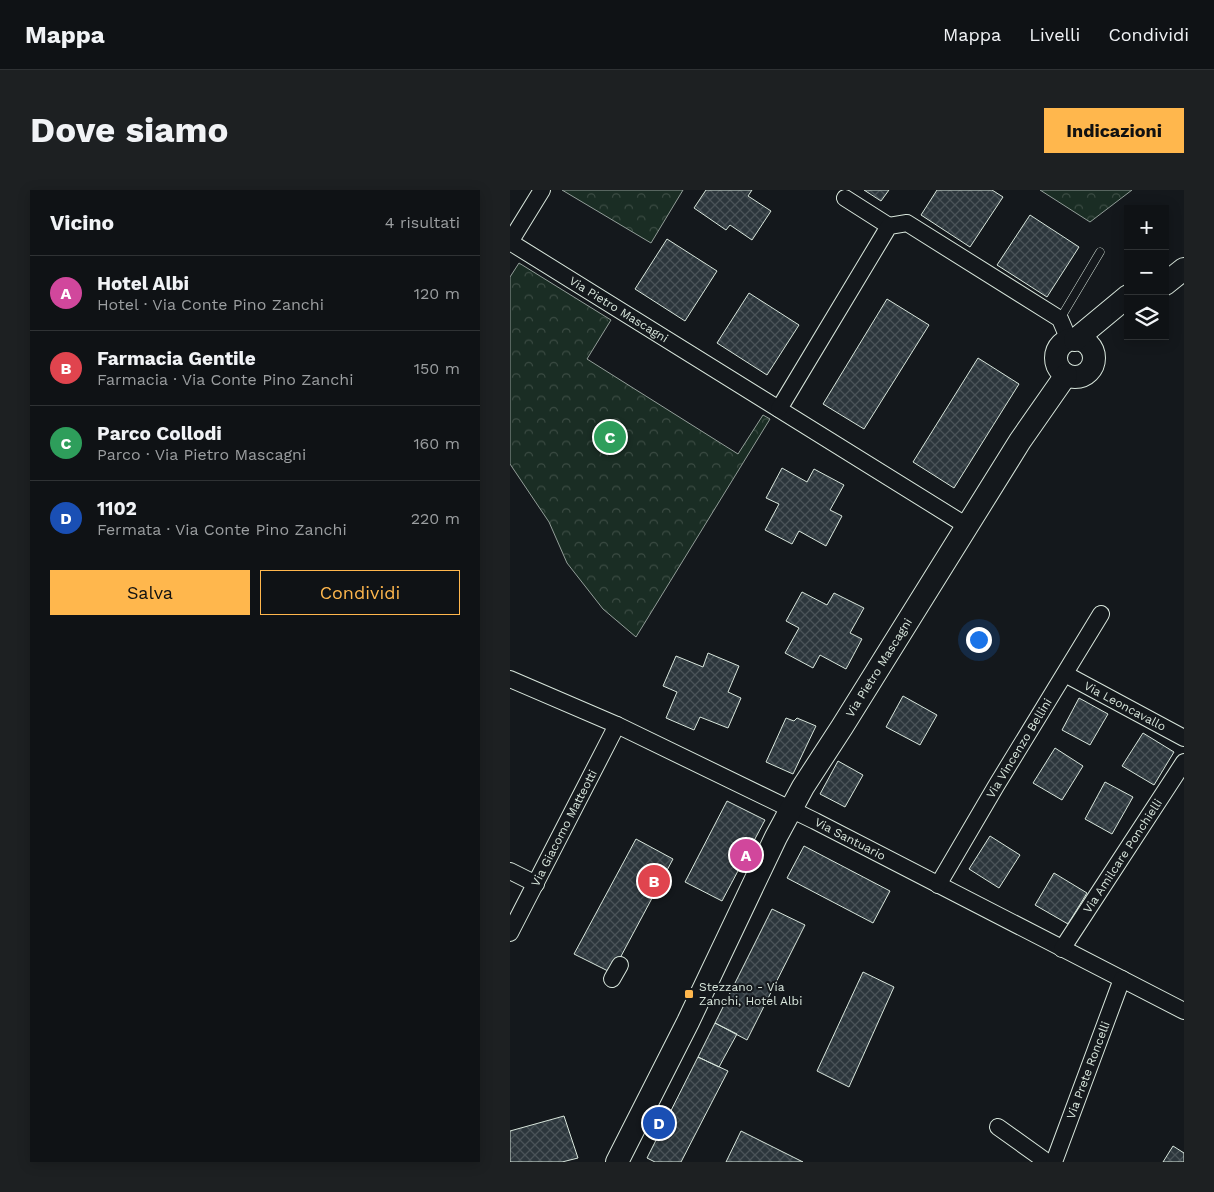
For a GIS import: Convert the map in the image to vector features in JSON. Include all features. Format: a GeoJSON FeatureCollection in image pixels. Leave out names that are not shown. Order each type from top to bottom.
{"type":"FeatureCollection","features":[{"type":"Feature","properties":{"kind":"street","name":"Via Pietro Mascagni"},"geometry":{"type":"LineString","coordinates":[[542,190],[510,242],[967,526]]}},
{"type":"Feature","properties":{"kind":"street"},"geometry":{"type":"LineString","coordinates":[[844,198],[889,226],[907,223],[980,269],[1067,331],[1086,344],[1093,354],[1094,360],[1089,371],[1078,376],[1066,375],[1061,371],[1056,360],[1067,331],[1124,298]]}},
{"type":"Feature","properties":{"kind":"street"},"geometry":{"type":"LineString","coordinates":[[779,409],[889,226]]}},
{"type":"Feature","properties":{"kind":"street"},"geometry":{"type":"LineString","coordinates":[[1169,264],[1184,252]]}},
{"type":"Feature","properties":{"kind":"street"},"geometry":{"type":"LineString","coordinates":[[1169,281],[1184,269]]}},
{"type":"Feature","properties":{"kind":"street"},"geometry":{"type":"LineString","coordinates":[[1093,354],[1108,332],[1124,317]]}},
{"type":"Feature","properties":{"kind":"street","name":"Via Pietro Mascagni"},"geometry":{"type":"LineString","coordinates":[[617,1162],[803,787],[842,728],[1020,441],[1066,375]]}},
{"type":"Feature","properties":{"kind":"street","name":"Via Vincenzo Bellini"},"geometry":{"type":"LineString","coordinates":[[938,885],[1101,614]]}},
{"type":"Feature","properties":{"kind":"street","name":"Via Leoncavallo"},"geometry":{"type":"LineString","coordinates":[[1065,674],[1184,738]]}},
{"type":"Feature","properties":{"kind":"street","name":"Via Santuario"},"geometry":{"type":"LineString","coordinates":[[510,678],[617,724],[791,809],[1184,1011]]}},
{"type":"Feature","properties":{"kind":"street","name":"Via Giacomo Matteotti"},"geometry":{"type":"LineString","coordinates":[[510,933],[617,724]]}},
{"type":"Feature","properties":{"kind":"street","name":"Via Amilcare Ponchielli"},"geometry":{"type":"LineString","coordinates":[[1062,949],[1184,762]]}},
{"type":"Feature","properties":{"kind":"street"},"geometry":{"type":"LineString","coordinates":[[510,871],[536,884]]}},
{"type":"Feature","properties":{"kind":"street"},"geometry":{"type":"LineString","coordinates":[[612,979],[620,965]]}},
{"type":"Feature","properties":{"kind":"street","name":"Via Prete Roncelli"},"geometry":{"type":"LineString","coordinates":[[1054,1162],[1122,979]]}},
{"type":"Feature","properties":{"kind":"street"},"geometry":{"type":"LineString","coordinates":[[998,1127],[1047,1162]]}},
{"type":"Feature","properties":{"kind":"lane"},"geometry":{"type":"LineString","coordinates":[[1067,331],[1100,252]]}},
{"type":"Feature","properties":{"kind":"green space"},"geometry":{"type":"Polygon","coordinates":[[[562,190],[683,190],[651,243],[562,190]]]}},
{"type":"Feature","properties":{"kind":"green space"},"geometry":{"type":"Polygon","coordinates":[[[1040,190],[1132,190],[1090,222],[1040,190]]]}},
{"type":"Feature","properties":{"kind":"green space"},"geometry":{"type":"Polygon","coordinates":[[[519,263],[611,320],[587,359],[738,454],[763,415],[770,419],[636,637],[603,609],[567,563],[549,522],[510,464],[510,277],[519,263]]]}},
{"type":"Feature","properties":{"kind":"building"},"geometry":{"type":"Polygon","coordinates":[[[706,190],[752,190],[748,196],[771,211],[752,240],[730,225],[726,230],[694,208],[706,190]]]}},
{"type":"Feature","properties":{"kind":"building"},"geometry":{"type":"Polygon","coordinates":[[[864,190],[889,190],[881,201],[864,190]]]}},
{"type":"Feature","properties":{"kind":"building"},"geometry":{"type":"Polygon","coordinates":[[[937,190],[992,190],[1003,197],[970,247],[921,215],[937,190]]]}},
{"type":"Feature","properties":{"kind":"building"},"geometry":{"type":"Polygon","coordinates":[[[1030,215],[1079,247],[1047,297],[997,265],[1030,215]]]}},
{"type":"Feature","properties":{"kind":"building"},"geometry":{"type":"Polygon","coordinates":[[[667,239],[717,271],[685,321],[635,289],[667,239]]]}},
{"type":"Feature","properties":{"kind":"building"},"geometry":{"type":"Polygon","coordinates":[[[749,293],[799,325],[767,375],[717,343],[749,293]]]}},
{"type":"Feature","properties":{"kind":"building"},"geometry":{"type":"Polygon","coordinates":[[[887,299],[929,325],[864,429],[823,404],[887,299]]]}},
{"type":"Feature","properties":{"kind":"building"},"geometry":{"type":"Polygon","coordinates":[[[978,358],[1019,384],[954,488],[913,462],[978,358]]]}},
{"type":"Feature","properties":{"kind":"building"},"geometry":{"type":"Polygon","coordinates":[[[782,468],[807,482],[814,469],[844,485],[830,510],[842,516],[826,546],[799,531],[792,544],[765,530],[779,504],[766,498],[782,468]]]}},
{"type":"Feature","properties":{"kind":"building"},"geometry":{"type":"Polygon","coordinates":[[[802,592],[827,605],[834,593],[864,608],[850,633],[862,639],[846,669],[820,655],[813,668],[785,653],[799,628],[786,621],[802,592]]]}},
{"type":"Feature","properties":{"kind":"building"},"geometry":{"type":"Polygon","coordinates":[[[708,653],[739,666],[728,692],[741,698],[728,728],[700,717],[694,730],[666,718],[677,692],[663,686],[676,656],[703,667],[708,653]]]}},
{"type":"Feature","properties":{"kind":"building"},"geometry":{"type":"Polygon","coordinates":[[[903,696],[937,715],[920,745],[886,727],[903,696]]]}},
{"type":"Feature","properties":{"kind":"building"},"geometry":{"type":"Polygon","coordinates":[[[1079,698],[1108,714],[1090,745],[1062,730],[1079,698]]]}},
{"type":"Feature","properties":{"kind":"building"},"geometry":{"type":"Polygon","coordinates":[[[786,718],[794,721],[797,718],[816,726],[793,774],[766,762],[786,718]]]}},
{"type":"Feature","properties":{"kind":"building"},"geometry":{"type":"Polygon","coordinates":[[[1143,733],[1174,752],[1154,785],[1122,766],[1143,733]]]}},
{"type":"Feature","properties":{"kind":"building"},"geometry":{"type":"Polygon","coordinates":[[[1055,748],[1083,766],[1062,800],[1033,783],[1055,748]]]}},
{"type":"Feature","properties":{"kind":"building"},"geometry":{"type":"Polygon","coordinates":[[[838,761],[863,775],[845,807],[820,794],[838,761]]]}},
{"type":"Feature","properties":{"kind":"building"},"geometry":{"type":"Polygon","coordinates":[[[1105,782],[1133,797],[1112,834],[1085,819],[1105,782]]]}},
{"type":"Feature","properties":{"kind":"building"},"geometry":{"type":"Polygon","coordinates":[[[727,801],[765,820],[722,901],[685,882],[727,801]]]}},
{"type":"Feature","properties":{"kind":"building"},"geometry":{"type":"Polygon","coordinates":[[[990,836],[1020,855],[999,888],[969,869],[990,836]]]}},
{"type":"Feature","properties":{"kind":"building"},"geometry":{"type":"Polygon","coordinates":[[[636,839],[673,859],[612,973],[574,954],[636,839]]]}},
{"type":"Feature","properties":{"kind":"building"},"geometry":{"type":"Polygon","coordinates":[[[804,846],[890,891],[873,923],[787,878],[804,846]]]}},
{"type":"Feature","properties":{"kind":"building"},"geometry":{"type":"Polygon","coordinates":[[[1054,873],[1087,893],[1068,924],[1035,905],[1054,873]]]}},
{"type":"Feature","properties":{"kind":"building"},"geometry":{"type":"Polygon","coordinates":[[[772,909],[805,925],[747,1040],[715,1023],[772,909]]]}},
{"type":"Feature","properties":{"kind":"building"},"geometry":{"type":"Polygon","coordinates":[[[863,972],[894,987],[849,1087],[817,1071],[863,972]]]}},
{"type":"Feature","properties":{"kind":"building"},"geometry":{"type":"Polygon","coordinates":[[[715,1023],[737,1034],[719,1067],[698,1057],[715,1023]]]}},
{"type":"Feature","properties":{"kind":"building"},"geometry":{"type":"Polygon","coordinates":[[[698,1057],[728,1071],[681,1162],[655,1162],[647,1158],[698,1057]]]}},
{"type":"Feature","properties":{"kind":"building"},"geometry":{"type":"Polygon","coordinates":[[[564,1116],[578,1158],[562,1162],[510,1162],[510,1131],[564,1116]]]}},
{"type":"Feature","properties":{"kind":"building"},"geometry":{"type":"Polygon","coordinates":[[[741,1131],[803,1162],[726,1162],[741,1131]]]}},
{"type":"Feature","properties":{"kind":"building"},"geometry":{"type":"Polygon","coordinates":[[[1173,1146],[1184,1153],[1184,1162],[1163,1162],[1173,1146]]]}},
{"type":"Feature","properties":{"kind":"place","name":"Parco Collodi"},"geometry":{"type":"Point","coordinates":[610,437]}},
{"type":"Feature","properties":{"kind":"place","name":"Hotel Albi"},"geometry":{"type":"Point","coordinates":[746,855]}},
{"type":"Feature","properties":{"kind":"place","name":"Farmacia Gentile"},"geometry":{"type":"Point","coordinates":[654,881]}},
{"type":"Feature","properties":{"kind":"place","name":"Stezzano - Via Zanchi, Hotel Albi"},"geometry":{"type":"Point","coordinates":[689,994]}},
{"type":"Feature","properties":{"kind":"place","name":"1102"},"geometry":{"type":"Point","coordinates":[659,1123]}}]}
